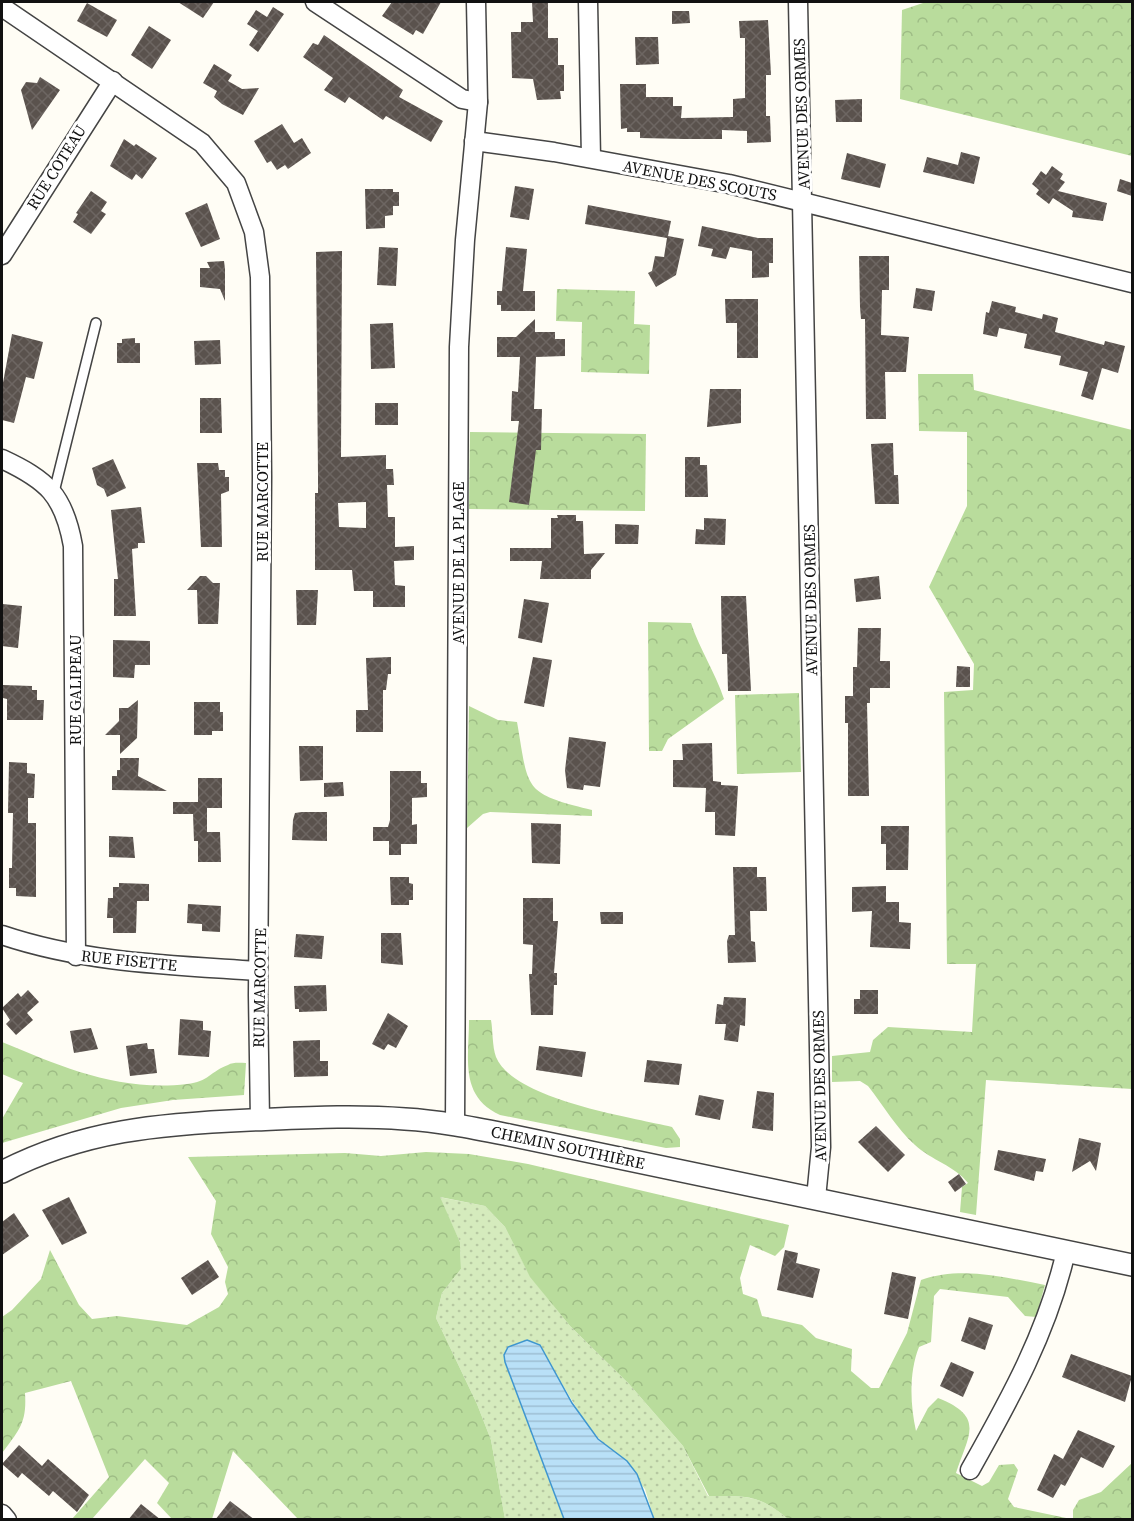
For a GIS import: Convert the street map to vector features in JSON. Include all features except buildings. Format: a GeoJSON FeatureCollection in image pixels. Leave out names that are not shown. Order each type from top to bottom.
{"type":"FeatureCollection","features":[{"type":"Feature","properties":{"kind":"street"},"geometry":{"type":"LineString","coordinates":[[318,2],[462,99],[478,102]]}},
{"type":"Feature","properties":{"kind":"street","name":"AVENUE DE LA PLAGE"},"geometry":{"type":"LineString","coordinates":[[455,1125],[460,336],[466,228],[478,102],[476,2]]}},
{"type":"Feature","properties":{"kind":"street"},"geometry":{"type":"LineString","coordinates":[[588,2],[591,158]]}},
{"type":"Feature","properties":{"kind":"street","name":"AVENUE DES ORMES"},"geometry":{"type":"LineString","coordinates":[[798,2],[804,202],[821,1147],[816,1198]]}},
{"type":"Feature","properties":{"kind":"street","name":"RUE MARCOTTE"},"geometry":{"type":"LineString","coordinates":[[2,7],[195,137],[215,155],[236,183],[244,198],[254,232],[260,288],[262,477],[258,971],[260,1120]]}},
{"type":"Feature","properties":{"kind":"street","name":"RUE COTEAU"},"geometry":{"type":"LineString","coordinates":[[2,255],[113,81]]}},
{"type":"Feature","properties":{"kind":"street","name":"AVENUE DES SCOUTS"},"geometry":{"type":"LineString","coordinates":[[474,141],[591,158],[729,184],[1132,283]]}},
{"type":"Feature","properties":{"kind":"street","name":"RUE GALIPEAU"},"geometry":{"type":"LineString","coordinates":[[2,459],[35,475],[54,492],[69,524],[75,572],[76,956]]}},
{"type":"Feature","properties":{"kind":"street","name":"RUE FISETTE"},"geometry":{"type":"LineString","coordinates":[[2,935],[76,956],[123,962],[258,971]]}},
{"type":"Feature","properties":{"kind":"street","name":"CHEMIN SOUTHIÈRE"},"geometry":{"type":"LineString","coordinates":[[2,1172],[45,1151],[100,1134],[157,1125],[341,1116],[406,1119],[455,1125],[1132,1265]]}},
{"type":"Feature","properties":{"kind":"street"},"geometry":{"type":"LineString","coordinates":[[970,1470],[1041,1333],[1054,1298],[1066,1251]]}},
{"type":"Feature","properties":{"kind":"street"},"geometry":{"type":"LineString","coordinates":[[2,1514],[7,1520]]}},
{"type":"Feature","properties":{"kind":"lane"},"geometry":{"type":"LineString","coordinates":[[54,492],[96,323]]}},
{"type":"Feature","properties":{"kind":"green space"},"geometry":{"type":"Polygon","coordinates":[[[926,2],[1132,2],[1132,156],[900,99],[902,10],[926,2]]]}},
{"type":"Feature","properties":{"kind":"green space"},"geometry":{"type":"Polygon","coordinates":[[[557,289],[635,291],[634,324],[650,325],[649,374],[581,372],[582,322],[556,321],[557,289]]]}},
{"type":"Feature","properties":{"kind":"green space"},"geometry":{"type":"Polygon","coordinates":[[[918,374],[973,374],[974,390],[1132,430],[1132,1089],[986,1080],[976,1215],[960,1212],[962,1187],[968,1183],[963,1177],[908,1139],[868,1086],[860,1081],[832,1082],[832,1056],[870,1052],[873,1040],[888,1027],[972,1032],[976,964],[947,964],[944,692],[973,690],[974,664],[929,587],[967,506],[967,432],[919,431],[918,374]]]}},
{"type":"Feature","properties":{"kind":"green space"},"geometry":{"type":"Polygon","coordinates":[[[470,432],[646,434],[645,511],[469,509],[470,432]]]}},
{"type":"Feature","properties":{"kind":"green space"},"geometry":{"type":"Polygon","coordinates":[[[648,622],[691,623],[724,699],[668,739],[662,751],[649,751],[648,622]]]}},
{"type":"Feature","properties":{"kind":"green space"},"geometry":{"type":"Polygon","coordinates":[[[799,693],[801,772],[737,774],[735,695],[799,693]]]}},
{"type":"Feature","properties":{"kind":"green space"},"geometry":{"type":"Polygon","coordinates":[[[469,706],[498,720],[517,722],[524,762],[533,785],[552,799],[592,810],[592,816],[490,812],[483,814],[467,828],[469,706]]]}},
{"type":"Feature","properties":{"kind":"green space"},"geometry":{"type":"Polygon","coordinates":[[[469,1020],[491,1020],[496,1057],[507,1072],[525,1085],[603,1112],[672,1127],[680,1139],[680,1147],[666,1148],[500,1115],[487,1107],[472,1087],[468,1062],[469,1020]]]}},
{"type":"Feature","properties":{"kind":"green space"},"geometry":{"type":"Polygon","coordinates":[[[2,1042],[69,1068],[114,1081],[138,1084],[162,1086],[194,1083],[230,1064],[246,1063],[244,1095],[173,1100],[121,1108],[2,1143],[2,1119],[23,1083],[2,1074],[2,1042]]]}},
{"type":"Feature","properties":{"kind":"green space"},"geometry":{"type":"Polygon","coordinates":[[[426,1152],[469,1154],[528,1164],[789,1225],[784,1247],[775,1256],[750,1245],[740,1278],[743,1294],[757,1299],[762,1316],[802,1325],[816,1338],[852,1349],[851,1371],[871,1388],[879,1388],[907,1333],[921,1280],[967,1273],[1045,1285],[1036,1317],[1025,1316],[1008,1297],[940,1289],[934,1296],[931,1342],[919,1347],[913,1367],[913,1410],[916,1431],[928,1408],[938,1398],[963,1412],[970,1428],[956,1473],[982,1486],[989,1482],[999,1465],[1014,1464],[1018,1470],[1008,1499],[1014,1507],[1071,1519],[788,1519],[768,1505],[751,1498],[709,1496],[683,1446],[629,1384],[570,1326],[530,1277],[505,1227],[485,1206],[440,1197],[460,1242],[461,1269],[442,1293],[436,1318],[477,1404],[491,1440],[505,1519],[298,1519],[233,1451],[212,1519],[172,1519],[157,1503],[169,1483],[145,1459],[92,1519],[72,1519],[109,1477],[71,1381],[25,1393],[25,1412],[21,1426],[2,1453],[2,1317],[12,1310],[41,1279],[50,1250],[79,1305],[92,1319],[117,1316],[187,1325],[219,1307],[228,1294],[225,1282],[228,1267],[211,1234],[216,1201],[188,1157],[345,1153],[381,1156],[426,1152]]]}},
{"type":"Feature","properties":{"kind":"green space"},"geometry":{"type":"Polygon","coordinates":[[[439,1197],[485,1206],[505,1227],[530,1276],[570,1326],[629,1384],[683,1446],[708,1496],[751,1498],[768,1505],[788,1519],[654,1519],[645,1489],[586,1424],[561,1382],[505,1362],[564,1519],[505,1519],[491,1440],[477,1404],[436,1318],[442,1293],[461,1269],[460,1242],[439,1197]]]}},
{"type":"Feature","properties":{"kind":"green space"},"geometry":{"type":"Polygon","coordinates":[[[1132,1463],[1132,1519],[1073,1519],[1073,1510],[1079,1500],[1101,1492],[1132,1463]]]}},
{"type":"Feature","properties":{"kind":"water"},"geometry":{"type":"Polygon","coordinates":[[[527,1340],[540,1345],[572,1403],[598,1439],[627,1461],[637,1474],[654,1519],[564,1519],[505,1362],[504,1355],[508,1347],[527,1340]]]}}]}
